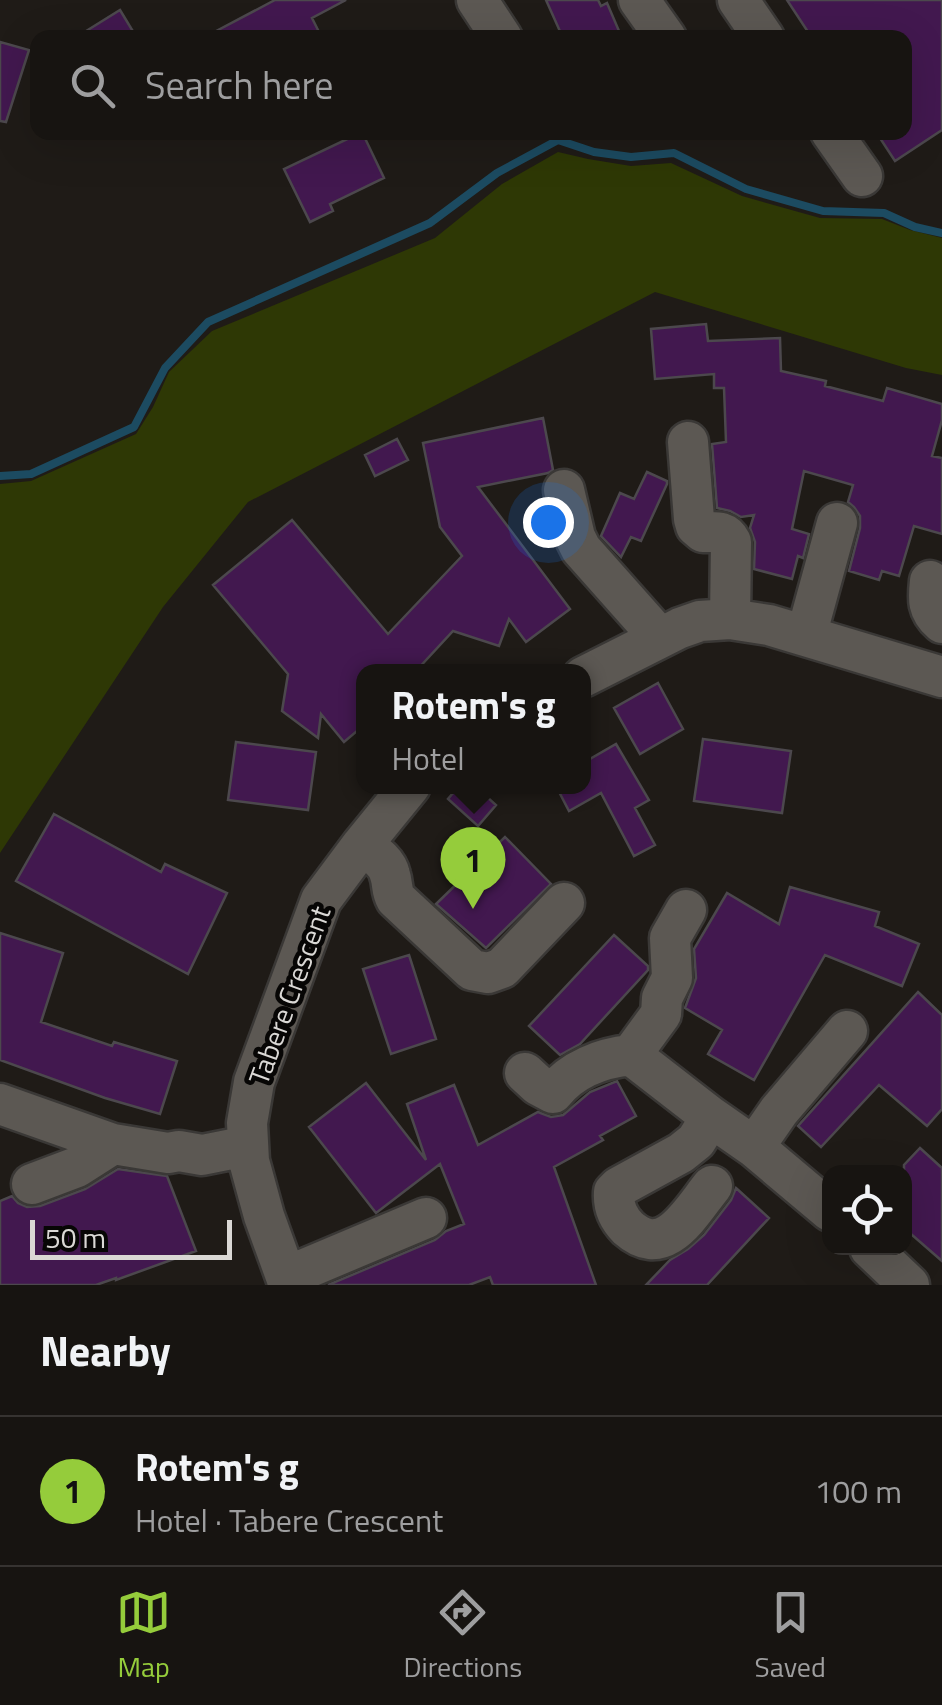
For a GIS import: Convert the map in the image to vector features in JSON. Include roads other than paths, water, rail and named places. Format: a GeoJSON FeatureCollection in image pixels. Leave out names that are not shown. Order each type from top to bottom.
{"type":"FeatureCollection","features":[{"type":"Feature","properties":{"kind":"street"},"geometry":{"type":"LineString","coordinates":[[476,0],[497,30]]}},
{"type":"Feature","properties":{"kind":"street"},"geometry":{"type":"LineString","coordinates":[[640,0],[661,30]]}},
{"type":"Feature","properties":{"kind":"street"},"geometry":{"type":"LineString","coordinates":[[738,0],[759,30]]}},
{"type":"Feature","properties":{"kind":"street"},"geometry":{"type":"LineString","coordinates":[[837,140],[862,176]]}},
{"type":"Feature","properties":{"kind":"street"},"geometry":{"type":"LineString","coordinates":[[688,442],[696,526],[702,532],[722,532],[731,542],[730,619]]}},
{"type":"Feature","properties":{"kind":"street"},"geometry":{"type":"LineString","coordinates":[[564,490],[581,549],[660,638]]}},
{"type":"Feature","properties":{"kind":"street"},"geometry":{"type":"LineString","coordinates":[[806,636],[838,523]]}},
{"type":"Feature","properties":{"kind":"street"},"geometry":{"type":"LineString","coordinates":[[930,580],[928,602],[942,623]]}},
{"type":"Feature","properties":{"kind":"street"},"geometry":{"type":"LineString","coordinates":[[591,673],[700,621],[730,619],[769,625],[942,677]]}},
{"type":"Feature","properties":{"kind":"street","name":"Tabere Crescent"},"geometry":{"type":"LineString","coordinates":[[288,1281],[264,1216],[247,1146],[254,1082],[321,900],[403,794]]}},
{"type":"Feature","properties":{"kind":"street"},"geometry":{"type":"LineString","coordinates":[[362,844],[385,862],[396,899],[472,970],[488,973],[502,968],[564,904]]}},
{"type":"Feature","properties":{"kind":"street"},"geometry":{"type":"LineString","coordinates":[[631,1055],[661,1014],[662,998],[672,978],[670,938],[686,910]]}},
{"type":"Feature","properties":{"kind":"street"},"geometry":{"type":"LineString","coordinates":[[754,1146],[847,1031]]}},
{"type":"Feature","properties":{"kind":"street"},"geometry":{"type":"LineString","coordinates":[[525,1073],[553,1094],[562,1083],[586,1068],[608,1058],[631,1055],[754,1146],[822,1204]]}},
{"type":"Feature","properties":{"kind":"street"},"geometry":{"type":"LineString","coordinates":[[0,1104],[113,1144],[202,1155],[247,1146]]}},
{"type":"Feature","properties":{"kind":"street"},"geometry":{"type":"LineString","coordinates":[[711,1117],[696,1141],[681,1154],[620,1187],[613,1198],[622,1222],[642,1239],[653,1241],[679,1226],[712,1186]]}},
{"type":"Feature","properties":{"kind":"street"},"geometry":{"type":"LineString","coordinates":[[32,1184],[77,1167],[113,1144]]}},
{"type":"Feature","properties":{"kind":"street"},"geometry":{"type":"LineString","coordinates":[[288,1281],[426,1218]]}},
{"type":"Feature","properties":{"kind":"street"},"geometry":{"type":"LineString","coordinates":[[878,1255],[910,1285]]}},
{"type":"Feature","properties":{"kind":"waterway"},"geometry":{"type":"LineString","coordinates":[[0,476],[31,474],[134,427],[165,368],[208,322],[430,223],[497,173],[558,140],[594,152],[631,157],[674,153],[746,189],[823,211],[884,213],[915,227],[942,233]]}},
{"type":"Feature","properties":{"kind":"place","name":"Rotem's g"},"geometry":{"type":"Point","coordinates":[473,909]}}]}
